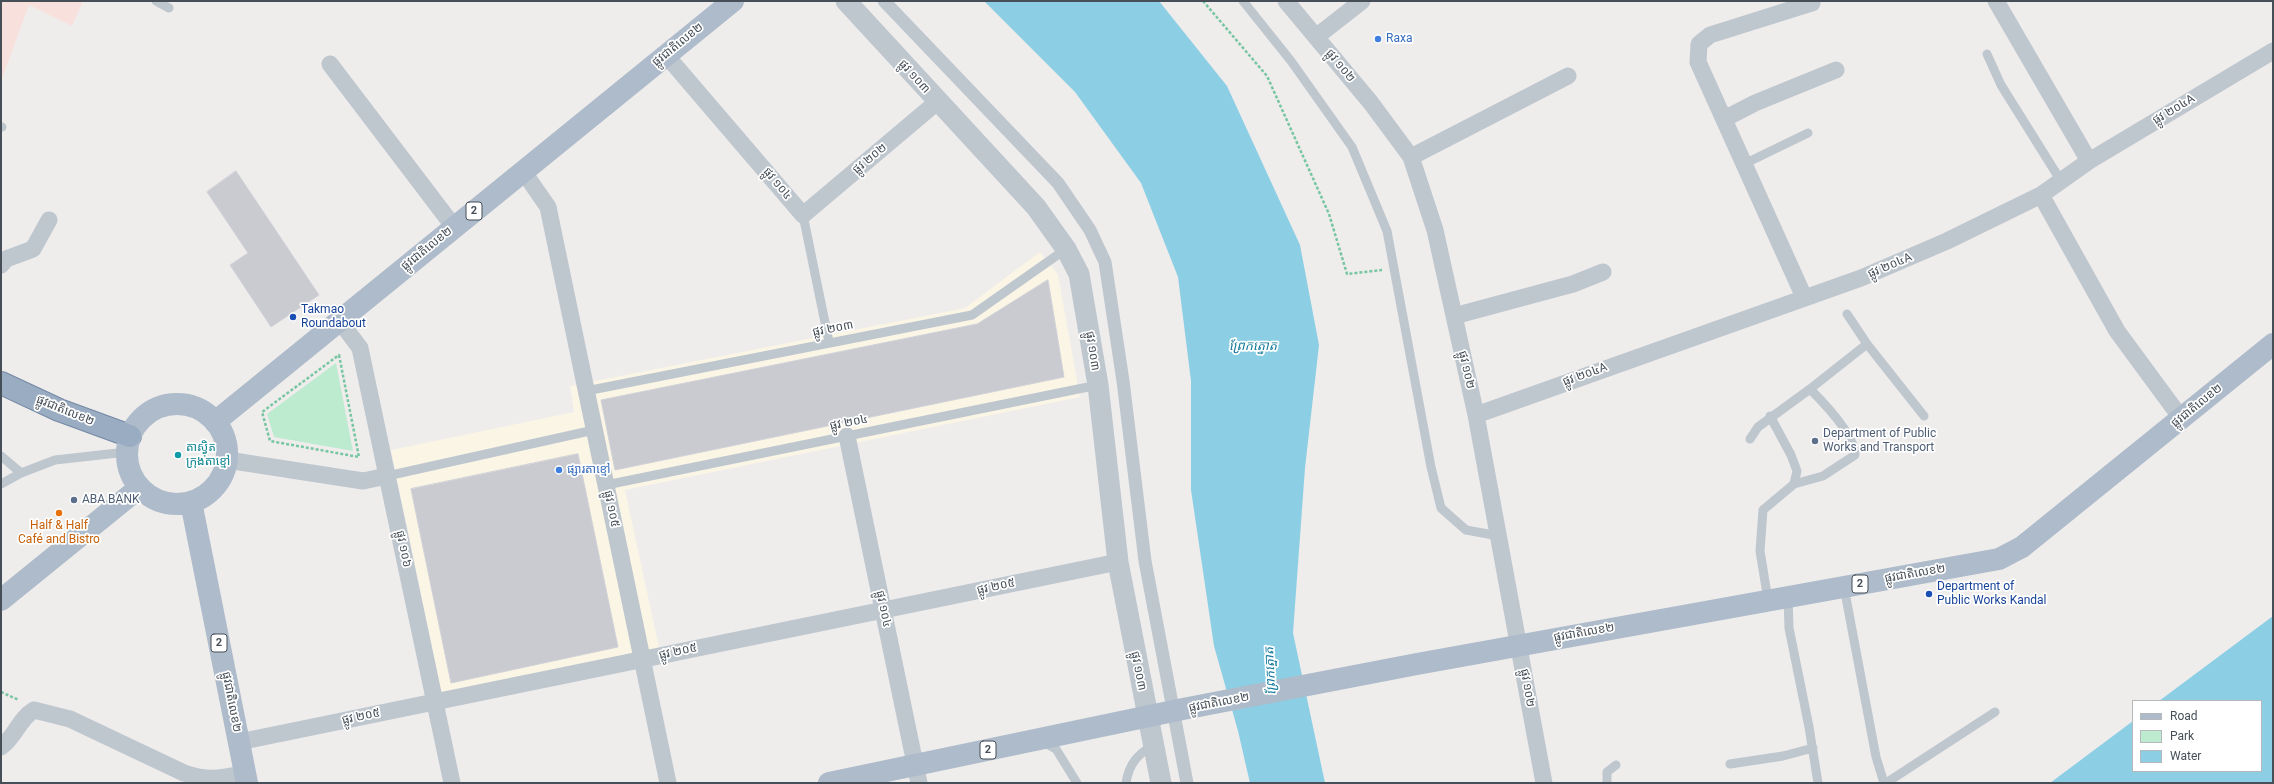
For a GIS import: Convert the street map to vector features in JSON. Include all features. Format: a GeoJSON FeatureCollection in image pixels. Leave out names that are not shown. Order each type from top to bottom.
{"type":"FeatureCollection","features":[{"type":"Feature","properties":{"kind":"highway","name":"ផ្លូវជាតិលេខ២"},"geometry":{"type":"LineString","coordinates":[[1,383],[128,444]]}},
{"type":"Feature","properties":{"kind":"main road","name":"ផ្លូវជាតិលេខ២"},"geometry":{"type":"LineString","coordinates":[[215,422],[733,1]]}},
{"type":"Feature","properties":{"kind":"main road","name":"ផ្លូវជាតិលេខ២"},"geometry":{"type":"LineString","coordinates":[[829,783],[917,774],[1040,739],[1147,717],[1519,645],[1999,559],[2022,547],[2273,344]]}},
{"type":"Feature","properties":{"kind":"main road"},"geometry":{"type":"LineString","coordinates":[[177,404],[192,406],[205,413],[215,422],[222,433],[227,460],[219,481],[211,490],[191,502],[170,504],[150,496],[139,488],[129,470],[128,444],[139,422],[150,412],[163,406],[177,404]]}},
{"type":"Feature","properties":{"kind":"main road"},"geometry":{"type":"LineString","coordinates":[[1,600],[139,488]]}},
{"type":"Feature","properties":{"kind":"main road","name":"ផ្លូវជាតិលេខ២"},"geometry":{"type":"LineString","coordinates":[[191,502],[246,778]]}},
{"type":"Feature","properties":{"kind":"street","name":"ផ្លូវ ១០៣"},"geometry":{"type":"LineString","coordinates":[[846,1],[937,102],[1036,207],[1066,249],[1079,274],[1098,385],[1118,562],[1161,783]]}},
{"type":"Feature","properties":{"kind":"street"},"geometry":{"type":"LineString","coordinates":[[884,1],[1058,183],[1090,230],[1105,262],[1123,381],[1145,561],[1178,711],[1187,783]]}},
{"type":"Feature","properties":{"kind":"street","name":"ផ្លូវ ១០២"},"geometry":{"type":"LineString","coordinates":[[1286,1],[1371,103],[1411,157],[1434,230],[1476,415],[1544,783]]}},
{"type":"Feature","properties":{"kind":"street"},"geometry":{"type":"LineString","coordinates":[[1316,37],[1362,1]]}},
{"type":"Feature","properties":{"kind":"street"},"geometry":{"type":"LineString","coordinates":[[1996,1],[2089,161]]}},
{"type":"Feature","properties":{"kind":"street"},"geometry":{"type":"LineString","coordinates":[[1804,297],[1698,62],[1699,44],[1710,35],[1812,3]]}},
{"type":"Feature","properties":{"kind":"street","name":"ផ្លូវ ២០៤A"},"geometry":{"type":"LineString","coordinates":[[1476,415],[1804,297],[1861,278],[1948,241],[2041,195],[2089,161],[2273,51]]}},
{"type":"Feature","properties":{"kind":"street","name":"ផ្លូវ ១០៤"},"geometry":{"type":"LineString","coordinates":[[666,55],[803,215]]}},
{"type":"Feature","properties":{"kind":"street"},"geometry":{"type":"LineString","coordinates":[[330,64],[454,227]]}},
{"type":"Feature","properties":{"kind":"street"},"geometry":{"type":"LineString","coordinates":[[1724,119],[1755,103],[1836,70]]}},
{"type":"Feature","properties":{"kind":"street"},"geometry":{"type":"LineString","coordinates":[[1411,157],[1568,76]]}},
{"type":"Feature","properties":{"kind":"street","name":"ផ្លូវ ២០២"},"geometry":{"type":"LineString","coordinates":[[803,215],[937,102]]}},
{"type":"Feature","properties":{"kind":"street","name":"ផ្លូវ ១០៥"},"geometry":{"type":"LineString","coordinates":[[523,171],[548,207],[668,783]]}},
{"type":"Feature","properties":{"kind":"street"},"geometry":{"type":"LineString","coordinates":[[2041,195],[2117,331],[2181,418]]}},
{"type":"Feature","properties":{"kind":"street"},"geometry":{"type":"LineString","coordinates":[[1,265],[6,259],[32,249],[49,220]]}},
{"type":"Feature","properties":{"kind":"street"},"geometry":{"type":"LineString","coordinates":[[1454,316],[1573,284],[1603,272]]}},
{"type":"Feature","properties":{"kind":"street","name":"ផ្លូវ ១០៦"},"geometry":{"type":"LineString","coordinates":[[339,320],[360,348],[452,783]]}},
{"type":"Feature","properties":{"kind":"street","name":"ផ្លូវ ១០៤"},"geometry":{"type":"LineString","coordinates":[[847,436],[917,774]]}},
{"type":"Feature","properties":{"kind":"street"},"geometry":{"type":"LineString","coordinates":[[227,460],[363,481],[387,476]]}},
{"type":"Feature","properties":{"kind":"street","name":"ផ្លូវ ២០៥"},"geometry":{"type":"LineString","coordinates":[[239,742],[1118,562]]}},
{"type":"Feature","properties":{"kind":"street"},"geometry":{"type":"LineString","coordinates":[[1,747],[12,738],[20,722],[34,710],[70,719],[184,773],[203,779],[246,778]]}},
{"type":"Feature","properties":{"kind":"lane"},"geometry":{"type":"LineString","coordinates":[[156,1],[169,8]]}},
{"type":"Feature","properties":{"kind":"lane"},"geometry":{"type":"LineString","coordinates":[[1243,1],[1292,61],[1352,147],[1387,231],[1431,467],[1441,508],[1466,530],[1499,536]]}},
{"type":"Feature","properties":{"kind":"lane"},"geometry":{"type":"LineString","coordinates":[[1987,54],[2001,84],[2061,181]]}},
{"type":"Feature","properties":{"kind":"lane"},"geometry":{"type":"LineString","coordinates":[[1744,164],[1808,133]]}},
{"type":"Feature","properties":{"kind":"lane","name":"ផ្លូវ ១០៤"},"geometry":{"type":"LineString","coordinates":[[803,215],[829,342]]}},
{"type":"Feature","properties":{"kind":"lane","name":"ផ្លូវ ២០៣"},"geometry":{"type":"LineString","coordinates":[[586,391],[972,315],[1066,249]]}},
{"type":"Feature","properties":{"kind":"lane"},"geometry":{"type":"LineString","coordinates":[[1847,314],[1867,344],[1924,416]]}},
{"type":"Feature","properties":{"kind":"lane"},"geometry":{"type":"LineString","coordinates":[[1750,439],[1758,427],[1770,416],[1810,388],[1867,344]]}},
{"type":"Feature","properties":{"kind":"lane","name":"ផ្លូវ ២០៤"},"geometry":{"type":"LineString","coordinates":[[606,484],[1098,385]]}},
{"type":"Feature","properties":{"kind":"lane"},"geometry":{"type":"LineString","coordinates":[[1810,388],[1850,437],[1855,447],[1855,455],[1823,476],[1794,484],[1763,510],[1760,551],[1789,628],[1818,783]]}},
{"type":"Feature","properties":{"kind":"lane"},"geometry":{"type":"LineString","coordinates":[[1770,416],[1792,455],[1797,471],[1794,484]]}},
{"type":"Feature","properties":{"kind":"lane"},"geometry":{"type":"LineString","coordinates":[[387,476],[594,430]]}},
{"type":"Feature","properties":{"kind":"lane"},"geometry":{"type":"LineString","coordinates":[[1,484],[21,473],[54,460],[128,444]]}},
{"type":"Feature","properties":{"kind":"lane"},"geometry":{"type":"LineString","coordinates":[[1,456],[21,473]]}},
{"type":"Feature","properties":{"kind":"lane"},"geometry":{"type":"LineString","coordinates":[[1844,586],[1876,757],[1885,783],[1995,712]]}},
{"type":"Feature","properties":{"kind":"lane"},"geometry":{"type":"LineString","coordinates":[[1040,739],[1056,749],[1077,783]]}},
{"type":"Feature","properties":{"kind":"lane"},"geometry":{"type":"LineString","coordinates":[[1126,783],[1128,769],[1138,755],[1153,745]]}},
{"type":"Feature","properties":{"kind":"lane"},"geometry":{"type":"LineString","coordinates":[[1730,764],[1783,756],[1812,748]]}},
{"type":"Feature","properties":{"kind":"lane"},"geometry":{"type":"LineString","coordinates":[[1607,783],[1607,772],[1616,765]]}},
{"type":"Feature","properties":{"kind":"path"},"geometry":{"type":"LineString","coordinates":[[1203,1],[1266,76],[1329,214],[1347,274],[1394,269]]}},
{"type":"Feature","properties":{"kind":"path"},"geometry":{"type":"LineString","coordinates":[[339,355],[359,457],[270,441],[262,412],[339,355]]}},
{"type":"Feature","properties":{"kind":"shaded area"},"geometry":{"type":"Polygon","coordinates":[[[1,1],[83,1],[72,26],[29,5],[1,81],[1,1]]]}},
{"type":"Feature","properties":{"kind":"shaded area","name":"ផ្សារតាខ្មៅ"},"geometry":{"type":"Polygon","coordinates":[[[1040,252],[1058,275],[1080,397],[625,490],[660,652],[442,695],[391,450],[574,412],[570,386],[965,308],[1040,252]]]}},
{"type":"Feature","properties":{"kind":"green space"},"geometry":{"type":"Polygon","coordinates":[[[336,363],[353,451],[274,437],[267,414],[336,363]]]}},
{"type":"Feature","properties":{"kind":"water","name":"ព្រែកត្នោត"},"geometry":{"type":"Polygon","coordinates":[[[984,1],[1159,1],[1227,86],[1300,245],[1319,345],[1305,468],[1293,633],[1325,783],[1250,783],[1238,731],[1214,646],[1191,490],[1191,381],[1178,277],[1141,183],[1075,92],[984,1]]]}},
{"type":"Feature","properties":{"kind":"water"},"geometry":{"type":"Polygon","coordinates":[[[2273,616],[2273,783],[2050,783],[2132,722],[2132,772],[2262,772],[2262,700],[2160,700],[2273,616]]]}},
{"type":"Feature","properties":{"kind":"building"},"geometry":{"type":"Polygon","coordinates":[[[236,171],[319,295],[271,327],[230,265],[248,253],[207,192],[236,171]]]}},
{"type":"Feature","properties":{"kind":"building"},"geometry":{"type":"Polygon","coordinates":[[[1048,280],[1064,377],[615,470],[601,400],[977,324],[1048,280]]]}},
{"type":"Feature","properties":{"kind":"building"},"geometry":{"type":"Polygon","coordinates":[[[578,454],[618,647],[451,683],[411,489],[578,454]]]}},
{"type":"Feature","properties":{"kind":"place","name":"Raxa"},"geometry":{"type":"Point","coordinates":[1378,39]}},
{"type":"Feature","properties":{"kind":"place","name":"Takmao Roundabout"},"geometry":{"type":"Point","coordinates":[293,317]}},
{"type":"Feature","properties":{"kind":"place","name":"Department of Public Works and Transport"},"geometry":{"type":"Point","coordinates":[1815,441]}},
{"type":"Feature","properties":{"kind":"place","name":"តាស្វុិត ក្រុងតាខ្មៅ"},"geometry":{"type":"Point","coordinates":[178,455]}},
{"type":"Feature","properties":{"kind":"place","name":"ផ្សារតាខ្មៅ"},"geometry":{"type":"Point","coordinates":[559,470]}},
{"type":"Feature","properties":{"kind":"place","name":"ABA BANK"},"geometry":{"type":"Point","coordinates":[74,500]}},
{"type":"Feature","properties":{"kind":"place","name":"Half & Half Café and Bistro"},"geometry":{"type":"Point","coordinates":[59,513]}},
{"type":"Feature","properties":{"kind":"place","name":"Department of Public Works Kandal"},"geometry":{"type":"Point","coordinates":[1929,594]}}]}
